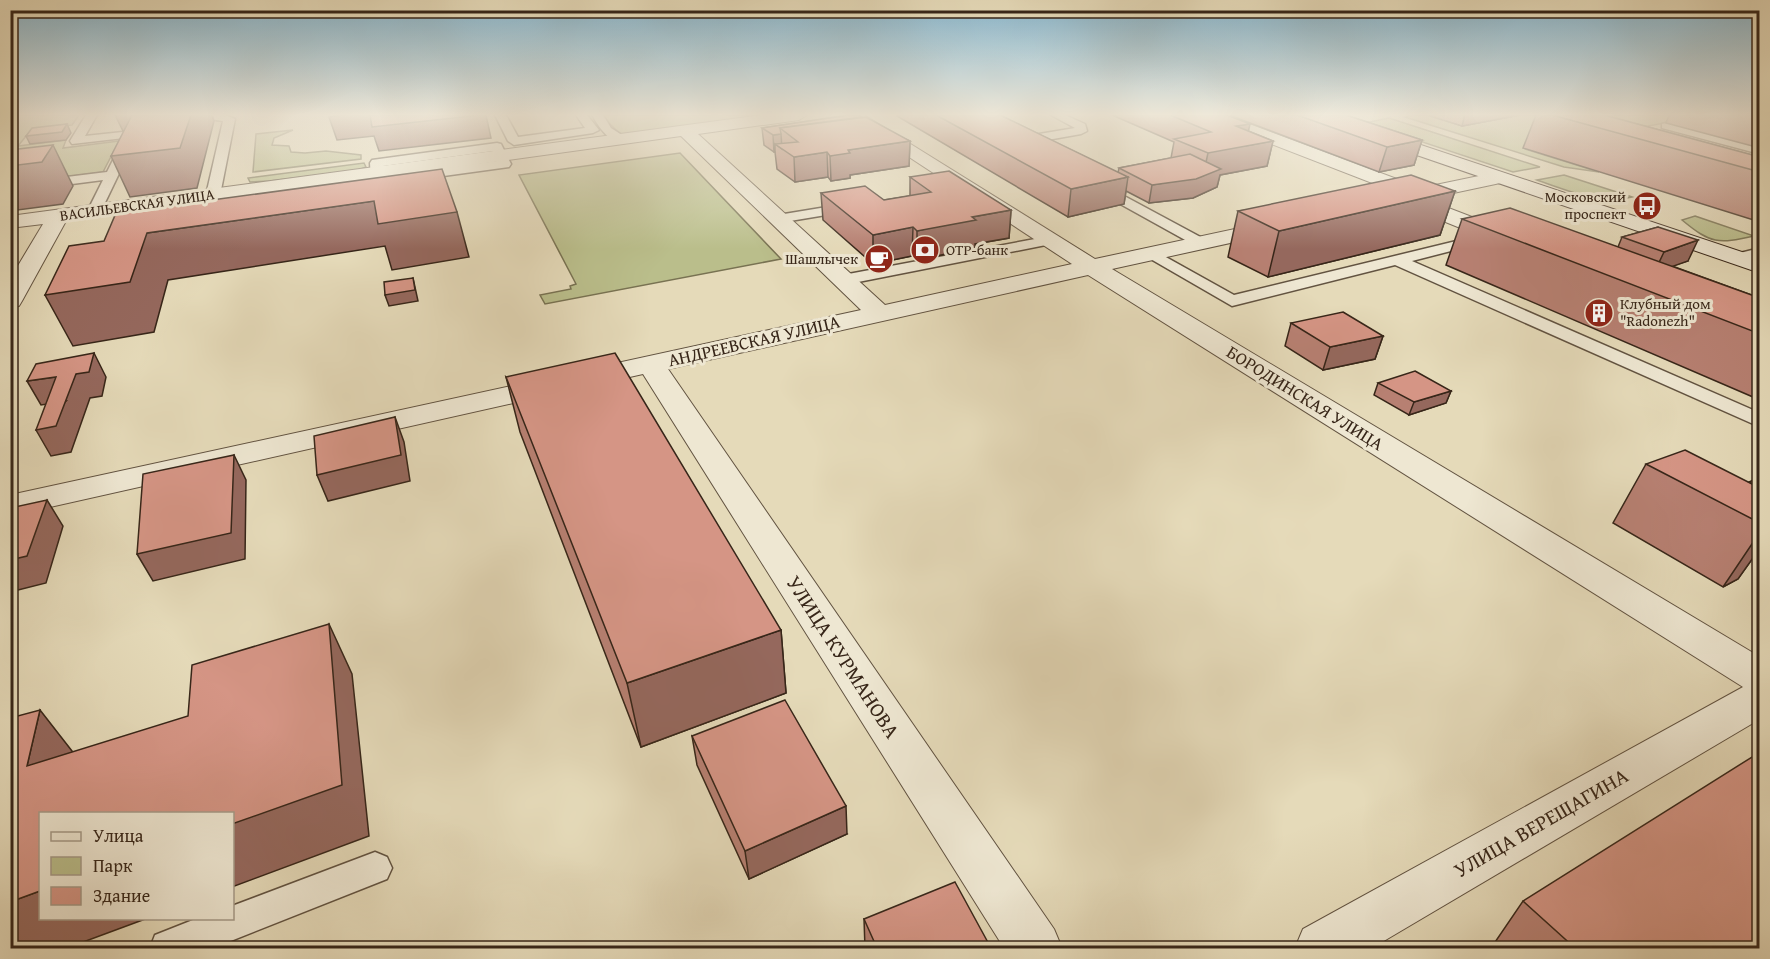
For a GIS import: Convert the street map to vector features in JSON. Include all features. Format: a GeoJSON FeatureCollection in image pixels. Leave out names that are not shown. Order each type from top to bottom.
{"type":"FeatureCollection","features":[{"type":"Feature","properties":{"kind":"street","name":"ВАСИЛЬЕВСКАЯ УЛИЦА"},"geometry":{"type":"LineString","coordinates":[[10,222],[474,160]]}},
{"type":"Feature","properties":{"kind":"street"},"geometry":{"type":"LineString","coordinates":[[715,160],[879,313]]}},
{"type":"Feature","properties":{"kind":"street","name":"БОРОДИНСКАЯ УЛИЦА"},"geometry":{"type":"LineString","coordinates":[[916,160],[957,189],[1051,240],[1760,677]]}},
{"type":"Feature","properties":{"kind":"street"},"geometry":{"type":"LineString","coordinates":[[1312,160],[1400,198],[1519,243]]}},
{"type":"Feature","properties":{"kind":"street"},"geometry":{"type":"LineString","coordinates":[[1445,160],[1760,266]]}},
{"type":"Feature","properties":{"kind":"street"},"geometry":{"type":"LineString","coordinates":[[1400,198],[1498,178]]}},
{"type":"Feature","properties":{"kind":"street"},"geometry":{"type":"LineString","coordinates":[[10,301],[59,215]]}},
{"type":"Feature","properties":{"kind":"street","name":"АНДРЕЕВСКАЯ УЛИЦА"},"geometry":{"type":"LineString","coordinates":[[10,506],[1301,220]]}},
{"type":"Feature","properties":{"kind":"street","name":"УЛИЦА КУРМАНОВА"},"geometry":{"type":"LineString","coordinates":[[651,365],[1035,948]]}},
{"type":"Feature","properties":{"kind":"street","name":"УЛИЦА ВЕРЕЩАГИНА"},"geometry":{"type":"LineString","coordinates":[[1322,948],[1760,698]]}},
{"type":"Feature","properties":{"kind":"lane"},"geometry":{"type":"LineString","coordinates":[[95,210],[119,160]]}},
{"type":"Feature","properties":{"kind":"lane"},"geometry":{"type":"LineString","coordinates":[[213,195],[220,160]]}},
{"type":"Feature","properties":{"kind":"lane"},"geometry":{"type":"LineString","coordinates":[[10,188],[112,175]]}},
{"type":"Feature","properties":{"kind":"lane"},"geometry":{"type":"LineString","coordinates":[[1088,181],[1201,243]]}},
{"type":"Feature","properties":{"kind":"lane"},"geometry":{"type":"LineString","coordinates":[[778,219],[866,205]]}},
{"type":"Feature","properties":{"kind":"lane"},"geometry":{"type":"LineString","coordinates":[[1150,254],[1232,301],[1497,235]]}},
{"type":"Feature","properties":{"kind":"lane"},"geometry":{"type":"LineString","coordinates":[[843,280],[1051,240]]}},
{"type":"Feature","properties":{"kind":"lane"},"geometry":{"type":"LineString","coordinates":[[1737,258],[1760,252]]}},
{"type":"Feature","properties":{"kind":"lane"},"geometry":{"type":"LineString","coordinates":[[1397,260],[1760,422]]}},
{"type":"Feature","properties":{"kind":"lane"},"geometry":{"type":"LineString","coordinates":[[168,948],[375,868]]}},
{"type":"Feature","properties":{"kind":"green space"},"geometry":{"type":"Polygon","coordinates":[[[11,160],[109,160],[103,172],[11,184],[11,160]]]}},
{"type":"Feature","properties":{"kind":"green space"},"geometry":{"type":"Polygon","coordinates":[[[254,160],[355,160],[253,172],[254,160]]]}},
{"type":"Feature","properties":{"kind":"green space"},"geometry":{"type":"Polygon","coordinates":[[[631,160],[686,160],[781,259],[545,304],[540,295],[571,289],[570,286],[576,284],[519,175],[631,160]]]}},
{"type":"Feature","properties":{"kind":"green space"},"geometry":{"type":"Polygon","coordinates":[[[1476,160],[1518,160],[1540,167],[1513,172],[1476,160]]]}},
{"type":"Feature","properties":{"kind":"green space"},"geometry":{"type":"Polygon","coordinates":[[[1541,160],[1560,160],[1599,172],[1564,167],[1541,160]]]}},
{"type":"Feature","properties":{"kind":"green space"},"geometry":{"type":"Polygon","coordinates":[[[364,163],[366,167],[358,170],[270,181],[250,182],[248,178],[364,163]]]}},
{"type":"Feature","properties":{"kind":"green space"},"geometry":{"type":"Polygon","coordinates":[[[1564,175],[1632,197],[1596,198],[1537,180],[1564,175]]]}},
{"type":"Feature","properties":{"kind":"green space"},"geometry":{"type":"Polygon","coordinates":[[[1695,216],[1754,236],[1723,241],[1708,238],[1682,220],[1695,216]]]}},
{"type":"Feature","properties":{"kind":"building"},"geometry":{"type":"Polygon","coordinates":[[[10,160],[43,160],[42,162],[10,166],[10,160]]]}},
{"type":"Feature","properties":{"kind":"building"},"geometry":{"type":"Polygon","coordinates":[[[1018,160],[1092,160],[1128,177],[1071,189],[1018,160]]]}},
{"type":"Feature","properties":{"kind":"building"},"geometry":{"type":"Polygon","coordinates":[[[1161,160],[1202,160],[1221,169],[1196,179],[1152,185],[1119,168],[1161,160]]]}},
{"type":"Feature","properties":{"kind":"building"},"geometry":{"type":"Polygon","coordinates":[[[1715,160],[1760,160],[1760,172],[1715,160]]]}},
{"type":"Feature","properties":{"kind":"building"},"geometry":{"type":"Polygon","coordinates":[[[442,169],[457,212],[378,224],[374,201],[147,233],[130,282],[45,295],[69,246],[104,241],[116,213],[442,169]]]}},
{"type":"Feature","properties":{"kind":"building"},"geometry":{"type":"Polygon","coordinates":[[[949,171],[1011,210],[972,217],[976,220],[917,231],[913,227],[873,235],[821,193],[865,186],[884,200],[931,192],[910,177],[949,171]]]}},
{"type":"Feature","properties":{"kind":"building"},"geometry":{"type":"Polygon","coordinates":[[[1411,175],[1455,191],[1279,231],[1238,211],[1411,175]]]}},
{"type":"Feature","properties":{"kind":"building"},"geometry":{"type":"Polygon","coordinates":[[[1510,208],[1760,298],[1760,334],[1462,219],[1510,208]]]}},
{"type":"Feature","properties":{"kind":"building"},"geometry":{"type":"Polygon","coordinates":[[[1658,227],[1698,240],[1664,252],[1622,237],[1658,227]]]}},
{"type":"Feature","properties":{"kind":"building"},"geometry":{"type":"Polygon","coordinates":[[[413,278],[415,290],[385,295],[384,282],[413,278]]]}},
{"type":"Feature","properties":{"kind":"building"},"geometry":{"type":"Polygon","coordinates":[[[1343,312],[1383,336],[1330,347],[1291,323],[1343,312]]]}},
{"type":"Feature","properties":{"kind":"building"},"geometry":{"type":"Polygon","coordinates":[[[94,353],[89,372],[76,374],[56,426],[36,430],[56,377],[27,381],[36,364],[94,353]]]}},
{"type":"Feature","properties":{"kind":"building"},"geometry":{"type":"Polygon","coordinates":[[[615,353],[781,630],[627,683],[506,377],[615,353]]]}},
{"type":"Feature","properties":{"kind":"building"},"geometry":{"type":"Polygon","coordinates":[[[1415,371],[1451,391],[1414,402],[1378,383],[1415,371]]]}},
{"type":"Feature","properties":{"kind":"building"},"geometry":{"type":"Polygon","coordinates":[[[395,417],[401,455],[317,475],[314,436],[395,417]]]}},
{"type":"Feature","properties":{"kind":"building"},"geometry":{"type":"Polygon","coordinates":[[[1685,450],[1760,488],[1760,502],[1755,504],[1760,507],[1760,523],[1646,464],[1685,450]]]}},
{"type":"Feature","properties":{"kind":"building"},"geometry":{"type":"Polygon","coordinates":[[[234,455],[231,533],[137,554],[143,474],[234,455]]]}},
{"type":"Feature","properties":{"kind":"building"},"geometry":{"type":"Polygon","coordinates":[[[1760,477],[1760,487],[1749,482],[1760,477]]]}},
{"type":"Feature","properties":{"kind":"building"},"geometry":{"type":"Polygon","coordinates":[[[47,500],[27,556],[10,560],[10,508],[47,500]]]}},
{"type":"Feature","properties":{"kind":"building"},"geometry":{"type":"Polygon","coordinates":[[[329,624],[342,785],[234,823],[234,812],[39,812],[39,891],[10,902],[10,718],[40,710],[27,766],[188,716],[192,665],[329,624]]]}},
{"type":"Feature","properties":{"kind":"building"},"geometry":{"type":"Polygon","coordinates":[[[785,700],[846,806],[745,851],[692,736],[785,700]]]}},
{"type":"Feature","properties":{"kind":"building"},"geometry":{"type":"Polygon","coordinates":[[[1760,752],[1760,948],[1575,948],[1523,901],[1760,752]]]}},
{"type":"Feature","properties":{"kind":"building"},"geometry":{"type":"Polygon","coordinates":[[[955,882],[991,948],[877,948],[864,919],[955,882]]]}},
{"type":"Feature","properties":{"kind":"place","name":"Московский проспект"},"geometry":{"type":"Point","coordinates":[1647,206]}},
{"type":"Feature","properties":{"kind":"place","name":"OTP-банк"},"geometry":{"type":"Point","coordinates":[925,250]}},
{"type":"Feature","properties":{"kind":"place","name":"Шашлычек"},"geometry":{"type":"Point","coordinates":[879,259]}},
{"type":"Feature","properties":{"kind":"place","name":"Клубный дом \"Radonezh\""},"geometry":{"type":"Point","coordinates":[1599,313]}}]}
